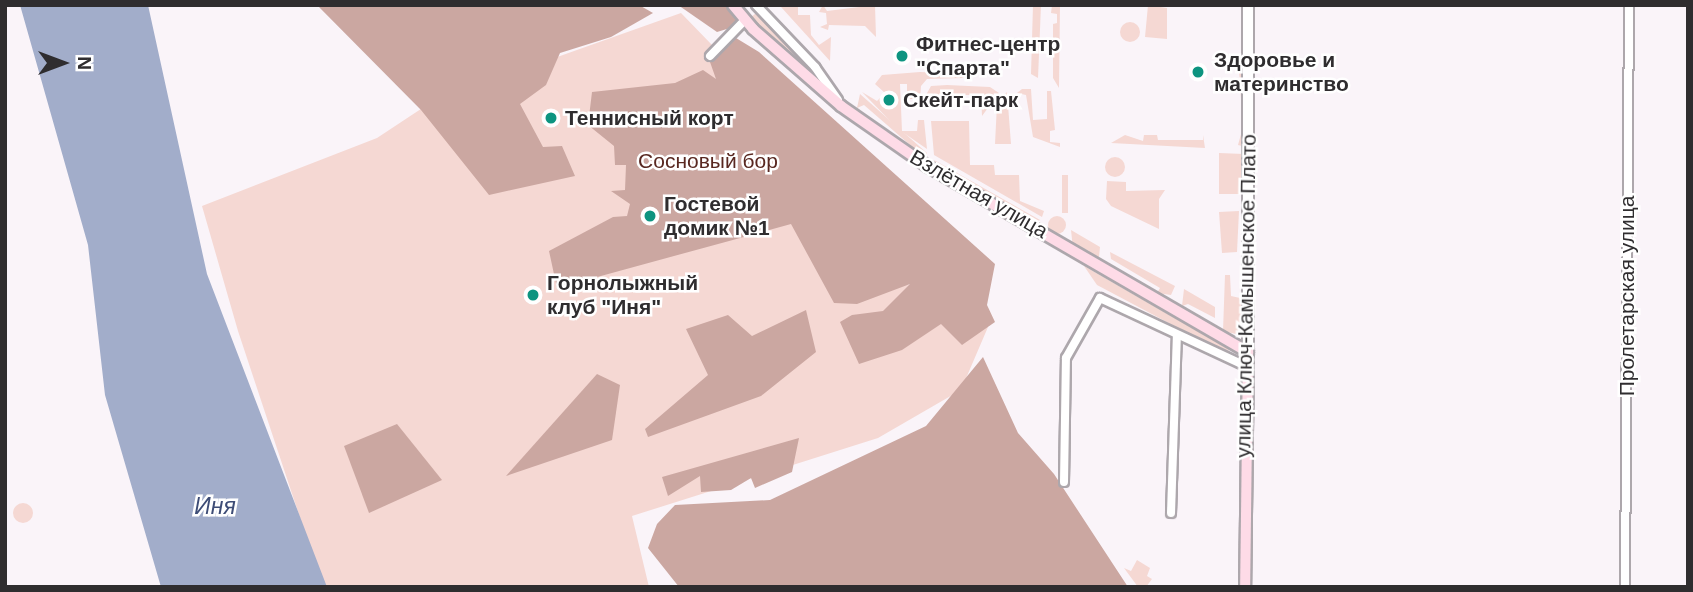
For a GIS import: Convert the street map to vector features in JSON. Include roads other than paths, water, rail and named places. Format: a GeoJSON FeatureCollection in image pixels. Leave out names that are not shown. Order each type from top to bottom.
{"type":"FeatureCollection","features":[{"type":"Feature","properties":{"kind":"main road","name":"Взлётная улица"},"geometry":{"type":"LineString","coordinates":[[733,5],[745,20],[841,106],[927,166],[1248,352]]}},
{"type":"Feature","properties":{"kind":"main road","name":"улица Ключ-Камышенское Плато"},"geometry":{"type":"LineString","coordinates":[[1245,587],[1248,352]]}},
{"type":"Feature","properties":{"kind":"street"},"geometry":{"type":"LineString","coordinates":[[756,5],[815,67],[841,106]]}},
{"type":"Feature","properties":{"kind":"street","name":"улица Ключ-Камышенское Плато"},"geometry":{"type":"LineString","coordinates":[[1248,5],[1248,352]]}},
{"type":"Feature","properties":{"kind":"street","name":"Пролетарская улица"},"geometry":{"type":"LineString","coordinates":[[1625,587],[1629,5]]}},
{"type":"Feature","properties":{"kind":"street"},"geometry":{"type":"LineString","coordinates":[[710,57],[745,20]]}},
{"type":"Feature","properties":{"kind":"street"},"geometry":{"type":"LineString","coordinates":[[1064,482],[1066,358],[1096,301],[1106,297],[1177,335],[1248,367]]}},
{"type":"Feature","properties":{"kind":"street"},"geometry":{"type":"LineString","coordinates":[[1224,336],[1240,337],[1249,327]]}},
{"type":"Feature","properties":{"kind":"street"},"geometry":{"type":"LineString","coordinates":[[1171,513],[1177,335]]}},
{"type":"Feature","properties":{"kind":"water","name":"Иня"},"geometry":{"type":"Polygon","coordinates":[[[20,5],[148,5],[207,274],[327,587],[161,587],[105,395],[88,245],[20,5]]]}},
{"type":"Feature","properties":{"kind":"place","name":"Фитнес-центр \"Спарта\""},"geometry":{"type":"Point","coordinates":[902,56]}},
{"type":"Feature","properties":{"kind":"place","name":"Здоровье и материнство"},"geometry":{"type":"Point","coordinates":[1198,72]}},
{"type":"Feature","properties":{"kind":"place","name":"Скейт-парк"},"geometry":{"type":"Point","coordinates":[889,100]}},
{"type":"Feature","properties":{"kind":"place","name":"Теннисный корт"},"geometry":{"type":"Point","coordinates":[551,118]}},
{"type":"Feature","properties":{"kind":"place","name":"Гостевой домик №1"},"geometry":{"type":"Point","coordinates":[650,216]}},
{"type":"Feature","properties":{"kind":"place","name":"Горнолыжный клуб \"Иня\""},"geometry":{"type":"Point","coordinates":[533,295]}},
{"type":"Feature","properties":{"kind":"park label","name":"Сосновый бор"},"geometry":{"type":"Point","coordinates":[708,161]}}]}
